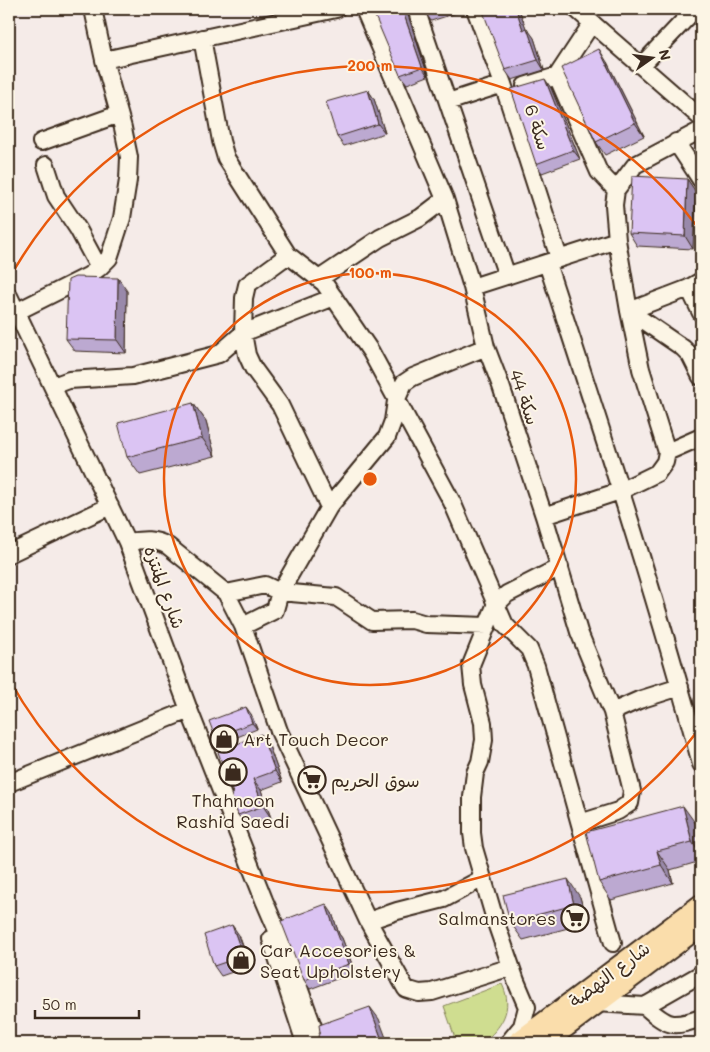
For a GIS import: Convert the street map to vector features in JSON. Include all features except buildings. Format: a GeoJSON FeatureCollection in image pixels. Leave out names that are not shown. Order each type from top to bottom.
{"type":"FeatureCollection","features":[{"type":"Feature","properties":{"kind":"main road","name":"شارع النهضة"},"geometry":{"type":"LineString","coordinates":[[517,1043],[701,905]]}},
{"type":"Feature","properties":{"kind":"main road","name":"شارع النهضة"},"geometry":{"type":"LineString","coordinates":[[544,1043],[701,925]]}},
{"type":"Feature","properties":{"kind":"street"},"geometry":{"type":"LineString","coordinates":[[16,312],[88,276],[99,268],[109,258],[122,218],[130,157],[104,60],[93,9]]}},
{"type":"Feature","properties":{"kind":"street"},"geometry":{"type":"LineString","coordinates":[[104,60],[336,9]]}},
{"type":"Feature","properties":{"kind":"street","name":"سكة 44"},"geometry":{"type":"LineString","coordinates":[[364,9],[445,199],[472,287],[486,347],[501,386],[544,516],[579,632],[612,712],[632,791],[630,803],[618,811],[580,823]]}},
{"type":"Feature","properties":{"kind":"street"},"geometry":{"type":"LineString","coordinates":[[416,9],[507,276]]}},
{"type":"Feature","properties":{"kind":"street","name":"سكة 6"},"geometry":{"type":"LineString","coordinates":[[475,9],[504,88],[701,764]]}},
{"type":"Feature","properties":{"kind":"street"},"geometry":{"type":"LineString","coordinates":[[576,9],[701,118]]}},
{"type":"Feature","properties":{"kind":"street"},"geometry":{"type":"LineString","coordinates":[[640,66],[695,9]]}},
{"type":"Feature","properties":{"kind":"street"},"geometry":{"type":"LineString","coordinates":[[448,102],[557,76],[592,22]]}},
{"type":"Feature","properties":{"kind":"street"},"geometry":{"type":"LineString","coordinates":[[202,38],[221,141],[226,158],[288,255],[319,279],[334,297],[371,352],[452,502],[504,625],[529,649],[536,666],[613,943]]}},
{"type":"Feature","properties":{"kind":"street"},"geometry":{"type":"LineString","coordinates":[[557,76],[599,172],[616,190]]}},
{"type":"Feature","properties":{"kind":"street"},"geometry":{"type":"LineString","coordinates":[[544,516],[620,491],[657,473],[664,462],[667,452],[641,369],[629,311],[617,240],[614,205],[616,190],[635,165],[701,130],[685,104]]}},
{"type":"Feature","properties":{"kind":"street"},"geometry":{"type":"LineString","coordinates":[[40,142],[119,114]]}},
{"type":"Feature","properties":{"kind":"street"},"geometry":{"type":"LineString","coordinates":[[676,142],[701,180]]}},
{"type":"Feature","properties":{"kind":"street"},"geometry":{"type":"LineString","coordinates":[[46,165],[56,196],[78,229],[99,268]]}},
{"type":"Feature","properties":{"kind":"street"},"geometry":{"type":"LineString","coordinates":[[319,279],[380,238],[420,218],[445,199]]}},
{"type":"Feature","properties":{"kind":"street"},"geometry":{"type":"LineString","coordinates":[[472,287],[617,240]]}},
{"type":"Feature","properties":{"kind":"street"},"geometry":{"type":"LineString","coordinates":[[288,255],[248,285],[244,298],[243,333],[246,356],[280,405],[329,507]]}},
{"type":"Feature","properties":{"kind":"street"},"geometry":{"type":"LineString","coordinates":[[629,311],[695,285],[701,313]]}},
{"type":"Feature","properties":{"kind":"street","name":"شارع المنتزه"},"geometry":{"type":"LineString","coordinates":[[9,296],[127,542],[264,900],[286,949],[319,1043]]}},
{"type":"Feature","properties":{"kind":"street"},"geometry":{"type":"LineString","coordinates":[[53,386],[68,380],[133,376],[219,354],[243,333],[334,297]]}},
{"type":"Feature","properties":{"kind":"street"},"geometry":{"type":"LineString","coordinates":[[629,311],[683,348],[690,355],[701,377]]}},
{"type":"Feature","properties":{"kind":"street"},"geometry":{"type":"LineString","coordinates":[[242,626],[275,610],[280,592],[329,507],[386,437],[393,420],[396,401],[404,383],[413,377],[486,347]]}},
{"type":"Feature","properties":{"kind":"street"},"geometry":{"type":"LineString","coordinates":[[667,452],[701,437]]}},
{"type":"Feature","properties":{"kind":"street"},"geometry":{"type":"LineString","coordinates":[[9,554],[110,506]]}},
{"type":"Feature","properties":{"kind":"street"},"geometry":{"type":"LineString","coordinates":[[127,542],[147,539],[158,541],[168,546],[226,593],[242,626],[280,731],[368,921],[406,988],[419,993],[432,992],[511,967]]}},
{"type":"Feature","properties":{"kind":"street"},"geometry":{"type":"LineString","coordinates":[[508,1043],[522,1026],[527,1007],[496,923],[474,848],[472,797],[475,773],[480,762],[484,740],[483,723],[473,685],[471,665],[495,606],[507,594],[560,567]]}},
{"type":"Feature","properties":{"kind":"street"},"geometry":{"type":"LineString","coordinates":[[226,593],[265,585],[280,592],[336,597],[372,620],[412,620],[426,624],[487,626]]}},
{"type":"Feature","properties":{"kind":"street"},"geometry":{"type":"LineString","coordinates":[[612,712],[639,700],[680,687]]}},
{"type":"Feature","properties":{"kind":"street"},"geometry":{"type":"LineString","coordinates":[[9,783],[190,710]]}},
{"type":"Feature","properties":{"kind":"street"},"geometry":{"type":"LineString","coordinates":[[262,738],[280,731]]}},
{"type":"Feature","properties":{"kind":"street"},"geometry":{"type":"LineString","coordinates":[[209,759],[226,752]]}},
{"type":"Feature","properties":{"kind":"street"},"geometry":{"type":"LineString","coordinates":[[368,921],[397,911],[444,899],[483,878]]}},
{"type":"Feature","properties":{"kind":"street","name":"شارع المنتزه"},"geometry":{"type":"LineString","coordinates":[[264,900],[269,932],[305,1043]]}},
{"type":"Feature","properties":{"kind":"street"},"geometry":{"type":"LineString","coordinates":[[596,1003],[645,1006],[701,974]]}},
{"type":"Feature","properties":{"kind":"street"},"geometry":{"type":"LineString","coordinates":[[645,1006],[659,1019],[669,1024],[683,1024],[701,1018]]}},
{"type":"Feature","properties":{"kind":"green space"},"geometry":{"type":"Polygon","coordinates":[[[502,984],[507,1002],[506,1009],[504,1017],[495,1031],[482,1043],[452,1043],[454,1035],[444,1006],[502,984]]]}},
{"type":"Feature","properties":{"kind":"place","name":"Art Touch Decor"},"geometry":{"type":"Point","coordinates":[224,739]}},
{"type":"Feature","properties":{"kind":"place","name":"Thahnoon Rashid Saedi"},"geometry":{"type":"Point","coordinates":[233,772]}},
{"type":"Feature","properties":{"kind":"place","name":"سوق الحريم"},"geometry":{"type":"Point","coordinates":[312,780]}},
{"type":"Feature","properties":{"kind":"place","name":"Salmanstores"},"geometry":{"type":"Point","coordinates":[575,918]}},
{"type":"Feature","properties":{"kind":"place","name":"Car Accesories & Seat Upholstery"},"geometry":{"type":"Point","coordinates":[241,960]}}]}
